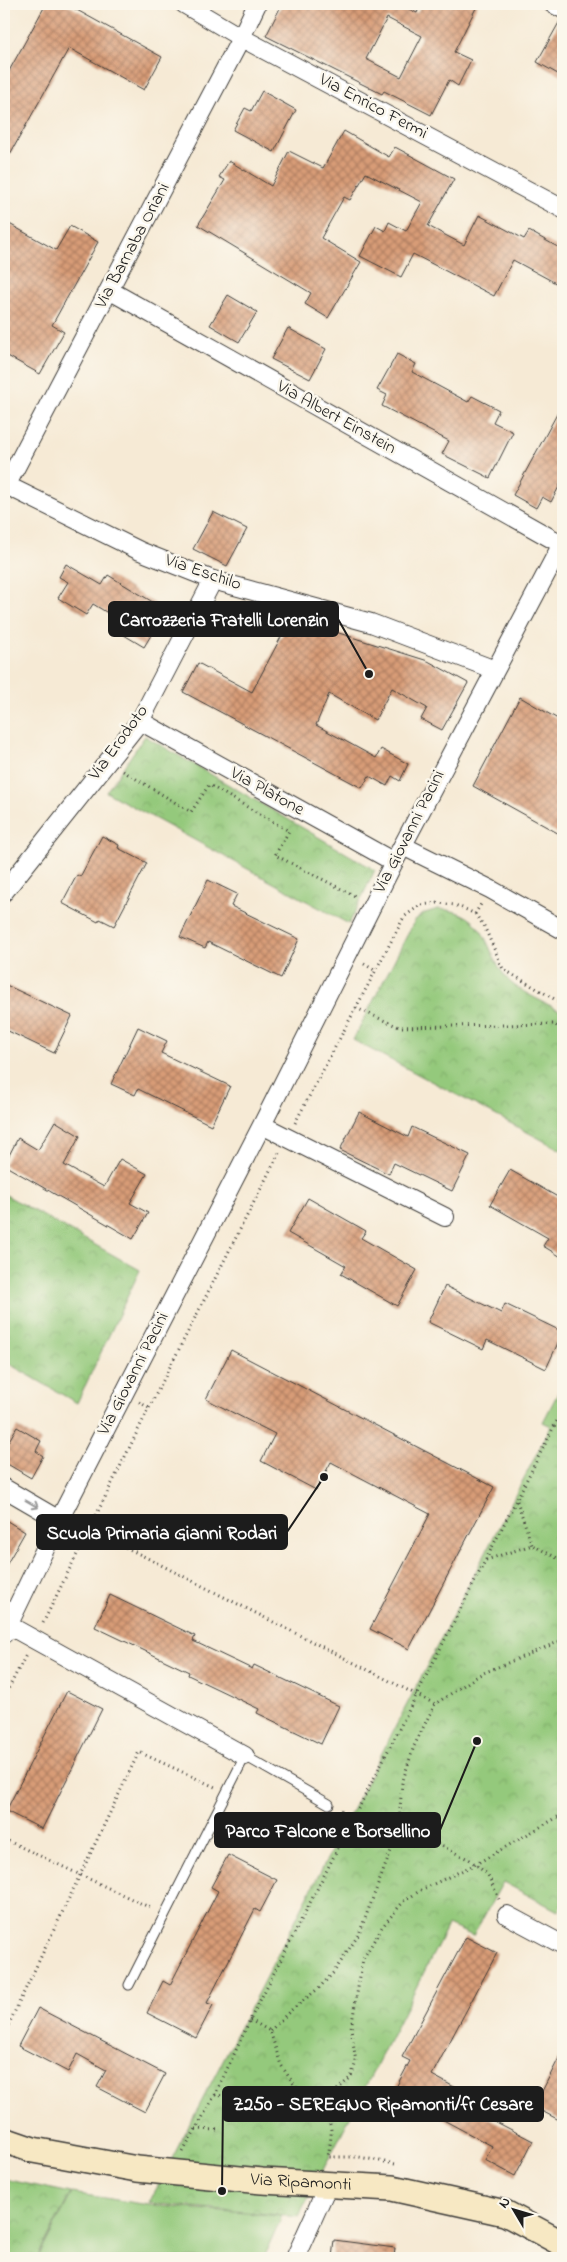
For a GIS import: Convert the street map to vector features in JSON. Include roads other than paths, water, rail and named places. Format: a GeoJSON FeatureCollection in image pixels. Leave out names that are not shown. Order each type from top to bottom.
{"type":"FeatureCollection","features":[{"type":"Feature","properties":{"kind":"street","name":"Via Enrico Fermi"},"geometry":{"type":"LineString","coordinates":[[184,4],[240,37],[563,209]]}},
{"type":"Feature","properties":{"kind":"street","name":"Via Barnaba Oriani"},"geometry":{"type":"LineString","coordinates":[[5,485],[109,290],[257,4]]}},
{"type":"Feature","properties":{"kind":"street"},"geometry":{"type":"LineString","coordinates":[[553,4],[563,9]]}},
{"type":"Feature","properties":{"kind":"street","name":"Via Albert Einstein"},"geometry":{"type":"LineString","coordinates":[[109,290],[563,544]]}},
{"type":"Feature","properties":{"kind":"street","name":"Via Eschilo"},"geometry":{"type":"LineString","coordinates":[[5,485],[140,551],[213,580],[363,621],[495,670]]}},
{"type":"Feature","properties":{"kind":"street","name":"Via Giovanni Pacini"},"geometry":{"type":"LineString","coordinates":[[245,1756],[34,1639],[6,1629],[394,862],[563,544]]}},
{"type":"Feature","properties":{"kind":"street","name":"Via Erodoto"},"geometry":{"type":"LineString","coordinates":[[4,892],[140,721],[213,580]]}},
{"type":"Feature","properties":{"kind":"street","name":"Via Platone"},"geometry":{"type":"LineString","coordinates":[[140,721],[394,862]]}},
{"type":"Feature","properties":{"kind":"street"},"geometry":{"type":"LineString","coordinates":[[403,846],[563,930]]}},
{"type":"Feature","properties":{"kind":"street"},"geometry":{"type":"LineString","coordinates":[[262,1125],[445,1217]]}},
{"type":"Feature","properties":{"kind":"street"},"geometry":{"type":"LineString","coordinates":[[4,1488],[60,1520]]}},
{"type":"Feature","properties":{"kind":"street"},"geometry":{"type":"LineString","coordinates":[[507,1915],[563,1945]]}},
{"type":"Feature","properties":{"kind":"street","name":"Via Ripamonti"},"geometry":{"type":"LineString","coordinates":[[4,2140],[33,2150],[137,2169],[328,2185],[392,2188],[505,2213],[563,2244]]}},
{"type":"Feature","properties":{"kind":"street"},"geometry":{"type":"LineString","coordinates":[[295,2258],[328,2185]]}},
{"type":"Feature","properties":{"kind":"lane"},"geometry":{"type":"LineString","coordinates":[[129,1985],[245,1756],[330,1804]]}},
{"type":"Feature","properties":{"kind":"place","name":"Carrozzeria Fratelli Lorenzin"},"geometry":{"type":"Point","coordinates":[369,674]}},
{"type":"Feature","properties":{"kind":"place","name":"Scuola Primaria Gianni Rodari"},"geometry":{"type":"Point","coordinates":[324,1477]}},
{"type":"Feature","properties":{"kind":"place","name":"Parco Falcone e Borsellino"},"geometry":{"type":"Point","coordinates":[477,1741]}},
{"type":"Feature","properties":{"kind":"place","name":"Z250 - SEREGNO Ripamonti/fr Cesare"},"geometry":{"type":"Point","coordinates":[222,2191]}}]}
